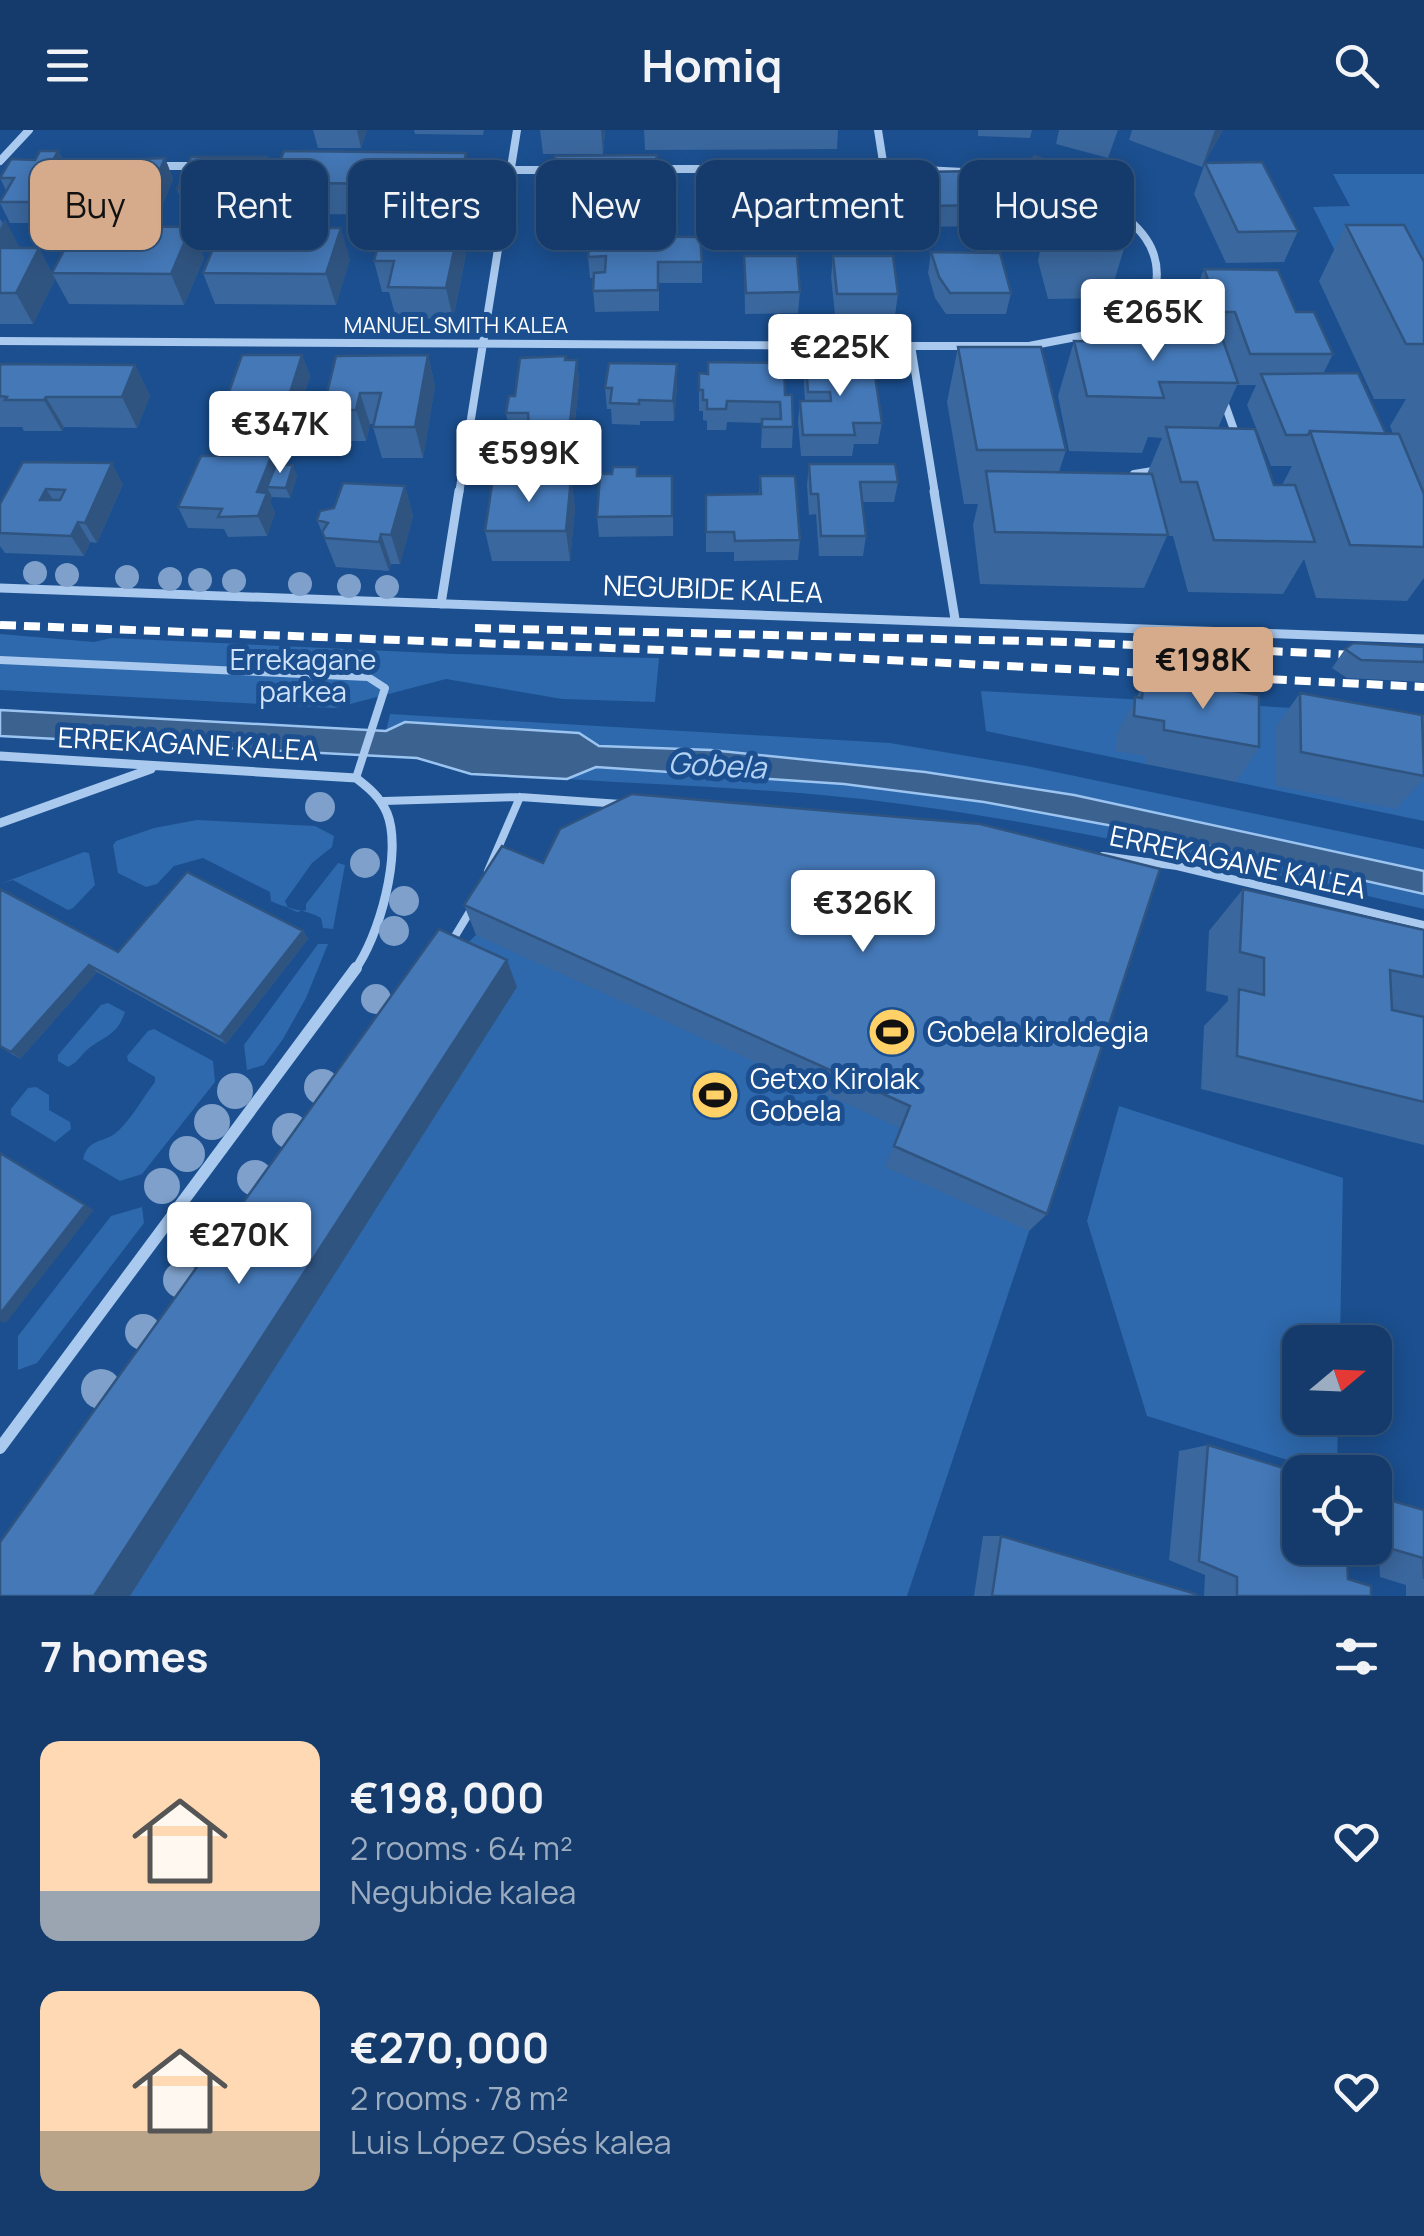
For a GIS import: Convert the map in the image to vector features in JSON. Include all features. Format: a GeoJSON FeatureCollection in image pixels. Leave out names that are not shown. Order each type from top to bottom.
{"type":"FeatureCollection","features":[{"type":"Feature","properties":{"kind":"street"},"geometry":{"type":"LineString","coordinates":[[0,163],[29,130]]}},
{"type":"Feature","properties":{"kind":"street"},"geometry":{"type":"LineString","coordinates":[[510,160],[517,130]]}},
{"type":"Feature","properties":{"kind":"street"},"geometry":{"type":"LineString","coordinates":[[878,130],[883,160]]}},
{"type":"Feature","properties":{"kind":"street"},"geometry":{"type":"LineString","coordinates":[[0,163],[20,164]]}},
{"type":"Feature","properties":{"kind":"street","name":"MANUEL SMITH KALEA"},"geometry":{"type":"LineString","coordinates":[[0,341],[1029,346],[1102,332],[1155,291],[1158,277],[1145,230],[1134,222]]}},
{"type":"Feature","properties":{"kind":"street"},"geometry":{"type":"LineString","coordinates":[[441,604],[496,250]]}},
{"type":"Feature","properties":{"kind":"street"},"geometry":{"type":"LineString","coordinates":[[1117,320],[1164,347]]}},
{"type":"Feature","properties":{"kind":"street"},"geometry":{"type":"LineString","coordinates":[[912,346],[955,620]]}},
{"type":"Feature","properties":{"kind":"street"},"geometry":{"type":"LineString","coordinates":[[1218,388],[1240,448]]}},
{"type":"Feature","properties":{"kind":"street"},"geometry":{"type":"LineString","coordinates":[[1134,474],[1171,468]]}},
{"type":"Feature","properties":{"kind":"street","name":"NEGUBIDE KALEA"},"geometry":{"type":"LineString","coordinates":[[0,588],[1424,639]]}},
{"type":"Feature","properties":{"kind":"street"},"geometry":{"type":"LineString","coordinates":[[0,660],[368,677],[384,688],[356,778]]}},
{"type":"Feature","properties":{"kind":"street","name":"ERREKAGANE KALEA"},"geometry":{"type":"LineString","coordinates":[[0,756],[356,778],[371,786],[384,801]]}},
{"type":"Feature","properties":{"kind":"street"},"geometry":{"type":"LineString","coordinates":[[0,823],[156,767]]}},
{"type":"Feature","properties":{"kind":"street"},"geometry":{"type":"LineString","coordinates":[[482,885],[520,797]]}},
{"type":"Feature","properties":{"kind":"street"},"geometry":{"type":"LineString","coordinates":[[0,1448],[360,963],[382,908],[394,835],[384,801],[520,797],[639,806]]}},
{"type":"Feature","properties":{"kind":"street","name":"ERREKAGANE KALEA"},"geometry":{"type":"LineString","coordinates":[[1098,855],[1176,866],[1424,925]]}},
{"type":"Feature","properties":{"kind":"street"},"geometry":{"type":"LineString","coordinates":[[444,953],[474,903]]}},
{"type":"Feature","properties":{"kind":"green space"},"geometry":{"type":"Polygon","coordinates":[[[1333,174],[1424,174],[1424,350],[1340,261],[1313,207],[1350,206],[1333,174]]]}},
{"type":"Feature","properties":{"kind":"green space","name":"Errekagane parkea"},"geometry":{"type":"Polygon","coordinates":[[[0,634],[94,642],[112,638],[454,654],[659,658],[655,702],[562,699],[446,679],[335,708],[0,690],[0,634]]]}},
{"type":"Feature","properties":{"kind":"green space"},"geometry":{"type":"Polygon","coordinates":[[[981,691],[1424,715],[1424,821],[1236,782],[1145,756],[1145,764],[986,731],[981,691]]]}},
{"type":"Feature","properties":{"kind":"green space"},"geometry":{"type":"Polygon","coordinates":[[[390,714],[890,743],[1027,766],[1424,849],[1424,871],[1074,795],[711,750],[599,746],[579,733],[405,722],[386,731],[390,714]]]}},
{"type":"Feature","properties":{"kind":"green space"},"geometry":{"type":"Polygon","coordinates":[[[596,767],[838,784],[1038,811],[1424,894],[1424,909],[1164,850],[967,813],[818,795],[567,779],[596,767]]]}},
{"type":"Feature","properties":{"kind":"green space"},"geometry":{"type":"Polygon","coordinates":[[[197,820],[315,826],[334,836],[332,847],[312,863],[285,901],[288,907],[271,901],[270,892],[203,858],[174,866],[157,884],[146,887],[118,873],[113,845],[116,841],[154,828],[197,820]]]}},
{"type":"Feature","properties":{"kind":"green space"},"geometry":{"type":"Polygon","coordinates":[[[89,853],[95,885],[68,910],[13,880],[0,884],[89,853]]]}},
{"type":"Feature","properties":{"kind":"green space"},"geometry":{"type":"Polygon","coordinates":[[[338,863],[345,865],[333,929],[323,928],[321,918],[302,911],[338,863]]]}},
{"type":"Feature","properties":{"kind":"green space","name":"Getxo Kirolak Gobela"},"geometry":{"type":"Polygon","coordinates":[[[1140,900],[907,1596],[6,1596],[452,958],[476,935],[1140,900]]]}},
{"type":"Feature","properties":{"kind":"green space"},"geometry":{"type":"Polygon","coordinates":[[[318,944],[328,944],[306,998],[283,1039],[264,1065],[247,1070],[244,1045],[318,944]]]}},
{"type":"Feature","properties":{"kind":"green space"},"geometry":{"type":"Polygon","coordinates":[[[108,1003],[125,1012],[118,1026],[68,1067],[58,1061],[58,1055],[101,1005],[108,1003]]]}},
{"type":"Feature","properties":{"kind":"green space"},"geometry":{"type":"Polygon","coordinates":[[[154,1029],[213,1061],[215,1082],[142,1174],[120,1181],[83,1159],[91,1145],[113,1135],[125,1124],[155,1082],[155,1077],[128,1061],[127,1056],[154,1029]]]}},
{"type":"Feature","properties":{"kind":"green space"},"geometry":{"type":"Polygon","coordinates":[[[36,1087],[49,1095],[49,1110],[70,1122],[71,1129],[55,1142],[11,1115],[11,1109],[28,1088],[36,1087]]]}},
{"type":"Feature","properties":{"kind":"green space"},"geometry":{"type":"Polygon","coordinates":[[[1119,1106],[1343,1178],[1340,1325],[1282,1325],[1282,1435],[1338,1435],[1337,1455],[1282,1455],[1282,1458],[1147,1416],[1087,1221],[1119,1106]]]}},
{"type":"Feature","properties":{"kind":"green space"},"geometry":{"type":"Polygon","coordinates":[[[142,1207],[144,1223],[37,1363],[18,1370],[18,1336],[111,1216],[142,1207]]]}},
{"type":"Feature","properties":{"kind":"water","name":"Gobela"},"geometry":{"type":"Polygon","coordinates":[[[0,710],[386,731],[405,722],[579,733],[599,746],[711,750],[925,772],[1074,795],[1424,871],[1424,894],[1156,834],[984,802],[844,784],[596,767],[567,779],[471,774],[417,758],[0,736],[0,710]]]}},
{"type":"Feature","properties":{"kind":"building"},"geometry":{"type":"Polygon","coordinates":[[[40,151],[58,151],[53,160],[35,160],[40,151]]]}},
{"type":"Feature","properties":{"kind":"building"},"geometry":{"type":"Polygon","coordinates":[[[284,151],[466,153],[464,160],[348,160],[348,183],[328,183],[328,160],[280,160],[284,151]]]}},
{"type":"Feature","properties":{"kind":"building"},"geometry":{"type":"Polygon","coordinates":[[[657,155],[656,160],[554,160],[555,156],[657,155]]]}},
{"type":"Feature","properties":{"kind":"building"},"geometry":{"type":"Polygon","coordinates":[[[191,157],[267,157],[266,160],[190,160],[191,157]]]}},
{"type":"Feature","properties":{"kind":"building"},"geometry":{"type":"Polygon","coordinates":[[[11,159],[35,160],[30,160],[30,202],[0,202],[14,178],[0,178],[11,159]]]}},
{"type":"Feature","properties":{"kind":"building"},"geometry":{"type":"Polygon","coordinates":[[[1262,162],[1298,231],[1238,232],[1205,163],[1262,162]]]}},
{"type":"Feature","properties":{"kind":"building"},"geometry":{"type":"Polygon","coordinates":[[[959,171],[959,205],[939,206],[939,172],[959,171]]]}},
{"type":"Feature","properties":{"kind":"building"},"geometry":{"type":"Polygon","coordinates":[[[1346,225],[1404,225],[1424,262],[1424,344],[1406,344],[1346,225]]]}},
{"type":"Feature","properties":{"kind":"building"},"geometry":{"type":"Polygon","coordinates":[[[161,227],[181,227],[181,250],[171,274],[52,273],[64,250],[161,250],[161,227]]]}},
{"type":"Feature","properties":{"kind":"building"},"geometry":{"type":"Polygon","coordinates":[[[328,228],[341,228],[326,274],[203,273],[212,250],[328,250],[328,228]]]}},
{"type":"Feature","properties":{"kind":"building"},"geometry":{"type":"Polygon","coordinates":[[[676,237],[696,237],[696,250],[701,250],[702,262],[658,262],[658,290],[593,291],[594,273],[605,272],[606,256],[588,257],[589,250],[676,250],[676,237]]]}},
{"type":"Feature","properties":{"kind":"building"},"geometry":{"type":"Polygon","coordinates":[[[0,248],[38,250],[16,293],[0,293],[0,248]]]}},
{"type":"Feature","properties":{"kind":"building"},"geometry":{"type":"Polygon","coordinates":[[[377,250],[454,250],[446,288],[388,287],[394,261],[374,261],[377,250]]]}},
{"type":"Feature","properties":{"kind":"building"},"geometry":{"type":"Polygon","coordinates":[[[931,252],[1000,253],[1011,293],[950,293],[939,277],[931,252]]]}},
{"type":"Feature","properties":{"kind":"building"},"geometry":{"type":"Polygon","coordinates":[[[744,256],[797,256],[800,292],[746,293],[744,256]]]}},
{"type":"Feature","properties":{"kind":"building"},"geometry":{"type":"Polygon","coordinates":[[[833,256],[893,256],[898,294],[837,294],[833,256]]]}},
{"type":"Feature","properties":{"kind":"building"},"geometry":{"type":"Polygon","coordinates":[[[1204,269],[1278,270],[1296,312],[1314,312],[1333,354],[1250,354],[1235,312],[1220,312],[1204,269]]]}},
{"type":"Feature","properties":{"kind":"building"},"geometry":{"type":"Polygon","coordinates":[[[1146,331],[1220,332],[1238,383],[1159,382],[1164,398],[1087,396],[1074,341],[1149,342],[1146,331]]]}},
{"type":"Feature","properties":{"kind":"building"},"geometry":{"type":"Polygon","coordinates":[[[958,347],[1041,347],[1066,450],[977,450],[958,347]]]}},
{"type":"Feature","properties":{"kind":"building"},"geometry":{"type":"Polygon","coordinates":[[[242,355],[302,355],[282,418],[220,417],[242,355]]]}},
{"type":"Feature","properties":{"kind":"building"},"geometry":{"type":"Polygon","coordinates":[[[428,355],[415,427],[373,427],[381,393],[360,393],[356,410],[323,410],[336,356],[428,355]]]}},
{"type":"Feature","properties":{"kind":"building"},"geometry":{"type":"Polygon","coordinates":[[[566,356],[565,360],[577,360],[569,431],[529,431],[528,413],[506,413],[509,396],[515,396],[520,358],[566,356]]]}},
{"type":"Feature","properties":{"kind":"building"},"geometry":{"type":"Polygon","coordinates":[[[708,362],[784,363],[785,395],[792,395],[793,427],[762,427],[762,419],[781,419],[780,402],[727,401],[726,409],[707,409],[703,390],[699,390],[699,373],[708,374],[708,362]]]}},
{"type":"Feature","properties":{"kind":"building"},"geometry":{"type":"Polygon","coordinates":[[[609,363],[677,364],[673,401],[610,403],[612,388],[605,388],[609,363]]]}},
{"type":"Feature","properties":{"kind":"building"},"geometry":{"type":"Polygon","coordinates":[[[806,363],[852,363],[853,369],[874,369],[882,423],[853,423],[855,435],[803,435],[800,401],[831,401],[830,392],[808,392],[806,363]]]}},
{"type":"Feature","properties":{"kind":"building"},"geometry":{"type":"Polygon","coordinates":[[[0,364],[135,365],[122,397],[5,400],[7,397],[0,396],[0,364]]]}},
{"type":"Feature","properties":{"kind":"building"},"geometry":{"type":"Polygon","coordinates":[[[1358,373],[1386,434],[1310,431],[1308,435],[1286,435],[1261,374],[1358,373]]]}},
{"type":"Feature","properties":{"kind":"building"},"geometry":{"type":"Polygon","coordinates":[[[1166,427],[1255,429],[1274,485],[1295,485],[1315,542],[1214,540],[1197,482],[1181,482],[1166,427]]]}},
{"type":"Feature","properties":{"kind":"building"},"geometry":{"type":"Polygon","coordinates":[[[1310,431],[1399,434],[1424,494],[1424,547],[1350,545],[1310,431]]]}},
{"type":"Feature","properties":{"kind":"building"},"geometry":{"type":"Polygon","coordinates":[[[272,455],[257,492],[267,493],[258,516],[218,517],[222,509],[178,507],[201,456],[272,455]]]}},
{"type":"Feature","properties":{"kind":"building"},"geometry":{"type":"Polygon","coordinates":[[[23,462],[112,463],[85,523],[78,522],[71,536],[0,533],[0,504],[23,462]],[[46,489],[40,500],[60,500],[65,490],[46,489]]]}},
{"type":"Feature","properties":{"kind":"building"},"geometry":{"type":"Polygon","coordinates":[[[809,464],[895,464],[898,482],[860,482],[866,536],[821,536],[818,494],[811,494],[809,464]]]}},
{"type":"Feature","properties":{"kind":"building"},"geometry":{"type":"Polygon","coordinates":[[[276,465],[293,465],[286,488],[267,487],[276,465]]]}},
{"type":"Feature","properties":{"kind":"building"},"geometry":{"type":"Polygon","coordinates":[[[613,467],[637,467],[637,476],[672,476],[672,516],[597,517],[600,474],[612,474],[613,467]]]}},
{"type":"Feature","properties":{"kind":"building"},"geometry":{"type":"Polygon","coordinates":[[[986,471],[1152,474],[1168,535],[995,532],[986,471]]]}},
{"type":"Feature","properties":{"kind":"building"},"geometry":{"type":"Polygon","coordinates":[[[760,476],[795,476],[800,540],[735,541],[734,532],[706,532],[706,495],[761,494],[760,476]]]}},
{"type":"Feature","properties":{"kind":"building"},"geometry":{"type":"Polygon","coordinates":[[[493,478],[571,478],[566,531],[485,531],[493,478]]]}},
{"type":"Feature","properties":{"kind":"building"},"geometry":{"type":"Polygon","coordinates":[[[343,483],[405,486],[391,535],[381,534],[379,542],[325,538],[322,532],[328,523],[317,520],[320,511],[334,508],[343,483]]]}},
{"type":"Feature","properties":{"kind":"building"},"geometry":{"type":"Polygon","coordinates":[[[1353,643],[1424,647],[1424,662],[1361,660],[1345,649],[1353,643]]]}},
{"type":"Feature","properties":{"kind":"building"},"geometry":{"type":"Polygon","coordinates":[[[1162,680],[1259,695],[1259,747],[1164,730],[1164,721],[1134,716],[1135,697],[1142,698],[1143,685],[1162,688],[1162,680]]]}},
{"type":"Feature","properties":{"kind":"building"},"geometry":{"type":"Polygon","coordinates":[[[1300,693],[1422,715],[1424,776],[1301,752],[1300,693]]]}},
{"type":"Feature","properties":{"kind":"building","name":"Gobela kiroldegia"},"geometry":{"type":"Polygon","coordinates":[[[632,794],[980,824],[1160,869],[1047,1214],[894,1146],[910,1106],[464,905],[502,846],[543,863],[560,829],[632,794]]]}},
{"type":"Feature","properties":{"kind":"building"},"geometry":{"type":"Polygon","coordinates":[[[187,872],[303,931],[220,1037],[89,965],[11,1052],[0,1046],[0,889],[118,952],[187,872]]]}},
{"type":"Feature","properties":{"kind":"building"},"geometry":{"type":"Polygon","coordinates":[[[1243,889],[1424,930],[1424,977],[1390,970],[1392,1010],[1424,1017],[1424,1102],[1237,1056],[1239,989],[1264,995],[1264,958],[1240,952],[1243,889]]]}},
{"type":"Feature","properties":{"kind":"building"},"geometry":{"type":"Polygon","coordinates":[[[439,929],[507,960],[94,1596],[0,1596],[0,1542],[439,929]]]}},
{"type":"Feature","properties":{"kind":"building"},"geometry":{"type":"Polygon","coordinates":[[[0,1153],[85,1205],[0,1314],[0,1153]]]}},
{"type":"Feature","properties":{"kind":"building"},"geometry":{"type":"Polygon","coordinates":[[[1208,1445],[1282,1468],[1282,1565],[1347,1565],[1348,1579],[1371,1586],[1371,1596],[1237,1596],[1237,1577],[1199,1561],[1208,1445]]]}},
{"type":"Feature","properties":{"kind":"building"},"geometry":{"type":"Polygon","coordinates":[[[1392,1501],[1424,1510],[1424,1579],[1423,1558],[1392,1549],[1392,1501]]]}},
{"type":"Feature","properties":{"kind":"building"},"geometry":{"type":"Polygon","coordinates":[[[1001,1536],[1196,1594],[1196,1596],[992,1596],[1001,1536]]]}},
{"type":"Feature","properties":{"kind":"railway"},"geometry":{"type":"LineString","coordinates":[[0,625],[769,654],[1424,687]]}},
{"type":"Feature","properties":{"kind":"railway"},"geometry":{"type":"LineString","coordinates":[[475,628],[1068,642],[1424,658]]}},
{"type":"Feature","properties":{"kind":"place","name":"Gobela kiroldegia"},"geometry":{"type":"Point","coordinates":[892,1032]}},
{"type":"Feature","properties":{"kind":"place","name":"Getxo Kirolak Gobela"},"geometry":{"type":"Point","coordinates":[715,1095]}}]}
